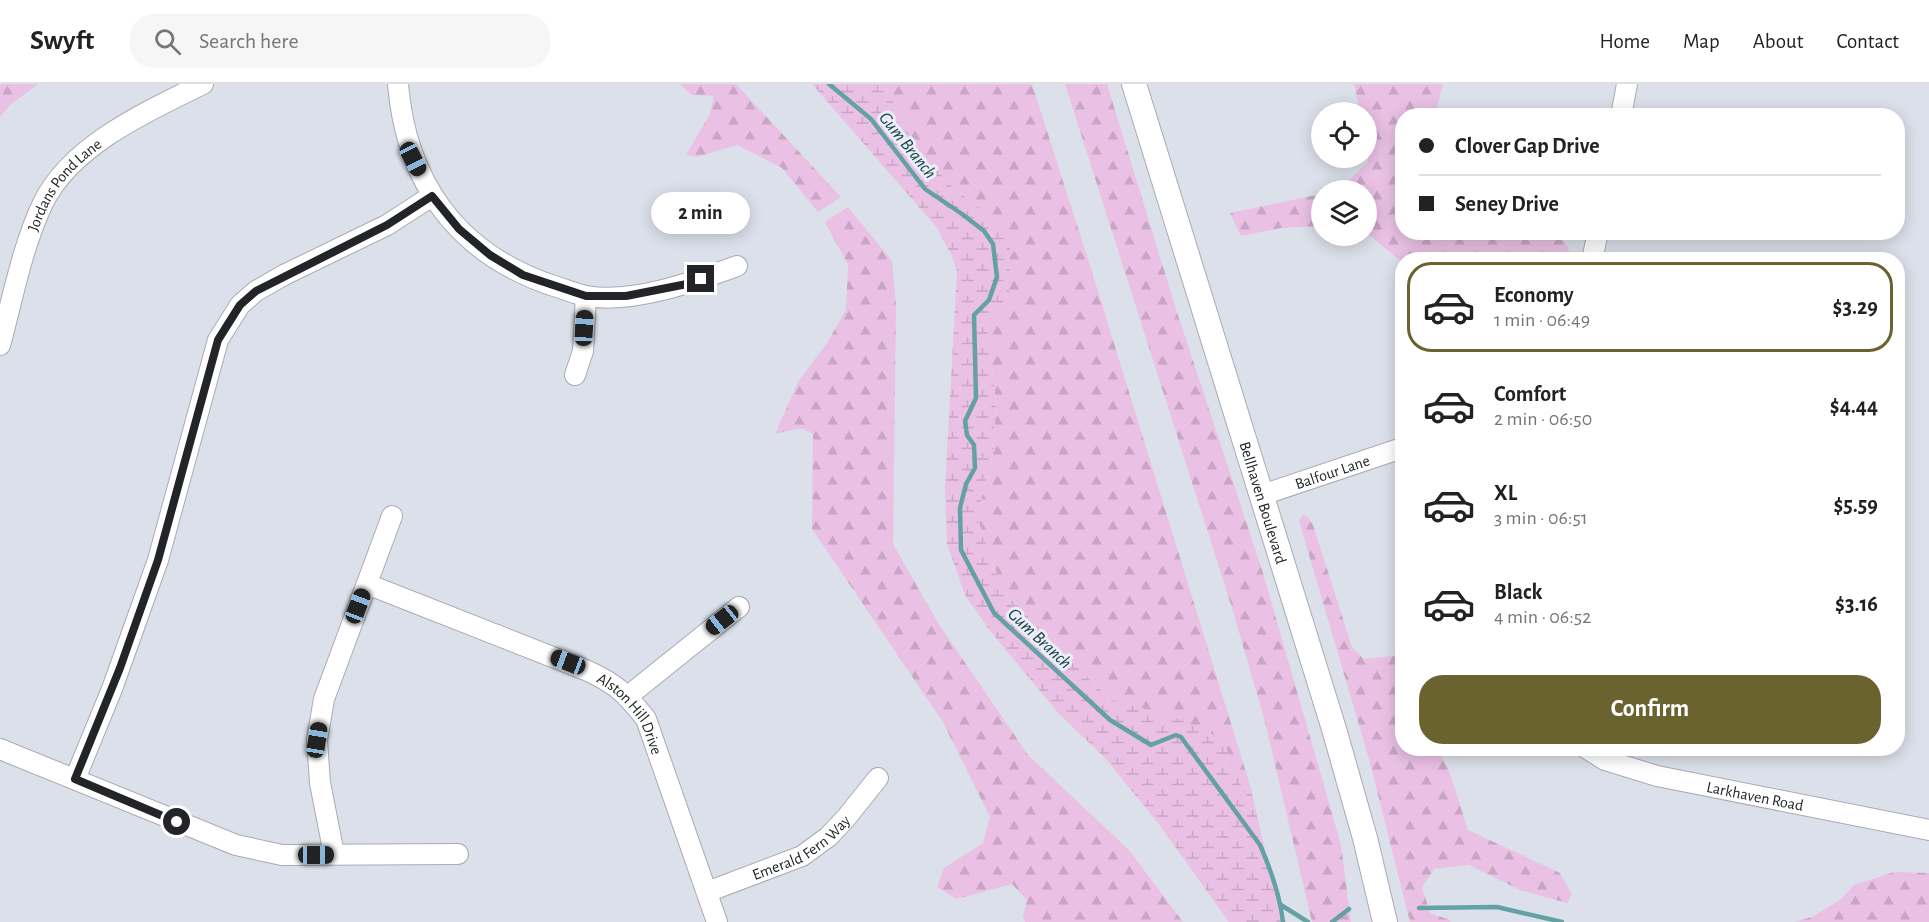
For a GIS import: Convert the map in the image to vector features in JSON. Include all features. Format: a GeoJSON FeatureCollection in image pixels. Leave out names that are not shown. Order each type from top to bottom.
{"type":"FeatureCollection","features":[{"type":"Feature","properties":{"kind":"main road","name":"Bellhaven Boulevard"},"geometry":{"type":"LineString","coordinates":[[1134,84],[1334,729],[1365,838],[1385,922]]}},
{"type":"Feature","properties":{"kind":"street","name":"Jordans Pond Lane"},"geometry":{"type":"LineString","coordinates":[[0,345],[28,242],[44,202],[65,172],[89,148],[115,130],[203,84]]}},
{"type":"Feature","properties":{"kind":"street"},"geometry":{"type":"LineString","coordinates":[[398,84],[400,111],[413,159],[432,196],[459,229],[490,255],[523,275],[586,296],[626,296],[677,286],[737,266]]}},
{"type":"Feature","properties":{"kind":"street"},"geometry":{"type":"LineString","coordinates":[[1622,108],[1627,84]]}},
{"type":"Feature","properties":{"kind":"street"},"geometry":{"type":"LineString","coordinates":[[75,779],[120,668],[158,560],[218,340],[228,322],[240,305],[256,291],[387,225],[432,196]]}},
{"type":"Feature","properties":{"kind":"street"},"geometry":{"type":"LineString","coordinates":[[575,375],[583,351],[586,296]]}},
{"type":"Feature","properties":{"kind":"street","name":"Balfour Lane"},"geometry":{"type":"LineString","coordinates":[[1262,495],[1395,450]]}},
{"type":"Feature","properties":{"kind":"street"},"geometry":{"type":"LineString","coordinates":[[334,854],[320,783],[317,740],[324,699],[392,516]]}},
{"type":"Feature","properties":{"kind":"street","name":"Alston Hill Drive"},"geometry":{"type":"LineString","coordinates":[[367,584],[588,670],[611,682],[628,696],[646,718],[717,922]]}},
{"type":"Feature","properties":{"kind":"street"},"geometry":{"type":"LineString","coordinates":[[628,696],[739,607]]}},
{"type":"Feature","properties":{"kind":"street"},"geometry":{"type":"LineString","coordinates":[[0,749],[236,845],[282,855],[458,854]]}},
{"type":"Feature","properties":{"kind":"street","name":"Larkhaven Road"},"geometry":{"type":"LineString","coordinates":[[1599,756],[1657,776],[1928,826]]}},
{"type":"Feature","properties":{"kind":"street","name":"Emerald Fern Way"},"geometry":{"type":"LineString","coordinates":[[707,892],[795,859],[814,848],[846,818],[878,778]]}},
{"type":"Feature","properties":{"kind":"green space"},"geometry":{"type":"Polygon","coordinates":[[[0,84],[38,84],[10,105],[0,117],[0,84]]]}},
{"type":"Feature","properties":{"kind":"green space"},"geometry":{"type":"Polygon","coordinates":[[[680,84],[736,84],[841,197],[818,212],[782,168],[737,145],[697,157],[686,155],[710,114],[714,96],[692,95],[680,84]]]}},
{"type":"Feature","properties":{"kind":"green space"},"geometry":{"type":"Polygon","coordinates":[[[812,84],[884,84],[913,143],[953,188],[997,221],[1010,247],[1009,295],[987,327],[996,402],[993,453],[977,518],[1003,591],[1109,699],[1180,719],[1223,739],[1244,793],[1250,785],[1268,863],[1281,905],[1283,922],[1229,922],[1158,823],[1105,758],[1059,714],[990,631],[965,595],[947,544],[945,487],[957,271],[937,228],[812,84]]]}},
{"type":"Feature","properties":{"kind":"green space"},"geometry":{"type":"Polygon","coordinates":[[[884,84],[1032,84],[1250,785],[1244,793],[1180,719],[1109,699],[1003,591],[977,518],[993,453],[996,402],[987,327],[1009,295],[997,221],[953,188],[913,143],[884,84]]]}},
{"type":"Feature","properties":{"kind":"green space"},"geometry":{"type":"Polygon","coordinates":[[[1065,84],[1107,84],[1176,309],[1263,573],[1341,845],[1351,922],[1312,922],[1265,722],[1233,611],[1065,84]]]}},
{"type":"Feature","properties":{"kind":"green space"},"geometry":{"type":"Polygon","coordinates":[[[1354,84],[1443,84],[1437,108],[1395,108],[1395,240],[1563,240],[1570,252],[1395,252],[1395,256],[1377,241],[1377,180],[1349,180],[1362,168],[1377,168],[1377,102],[1358,102],[1354,84]]]}},
{"type":"Feature","properties":{"kind":"green space"},"geometry":{"type":"Polygon","coordinates":[[[1311,196],[1311,226],[1281,228],[1241,236],[1230,213],[1311,196]]]}},
{"type":"Feature","properties":{"kind":"green space"},"geometry":{"type":"Polygon","coordinates":[[[848,207],[892,261],[896,305],[893,544],[938,623],[1028,755],[1129,850],[1183,922],[1025,922],[1023,916],[1027,900],[1012,884],[957,899],[937,887],[944,868],[983,843],[990,817],[943,722],[812,529],[813,434],[801,428],[775,434],[798,382],[827,343],[846,310],[848,265],[825,222],[848,207]]]}},
{"type":"Feature","properties":{"kind":"green space"},"geometry":{"type":"Polygon","coordinates":[[[1302,515],[1307,516],[1313,525],[1352,647],[1364,659],[1395,656],[1395,756],[1441,756],[1450,773],[1468,830],[1560,873],[1572,894],[1567,903],[1520,890],[1469,865],[1434,869],[1422,887],[1430,913],[1450,920],[1450,922],[1410,922],[1369,759],[1299,521],[1302,515]]]}},
{"type":"Feature","properties":{"kind":"green space"},"geometry":{"type":"Polygon","coordinates":[[[1894,872],[1929,873],[1929,922],[1794,922],[1812,917],[1840,900],[1854,885],[1894,872]]]}},
{"type":"Feature","properties":{"kind":"waterway","name":"Gum Branch"},"geometry":{"type":"LineString","coordinates":[[829,84],[871,119],[925,189],[984,231],[993,244],[997,277],[989,300],[974,315],[976,398],[965,421],[967,435],[974,445],[975,468],[966,484],[960,508],[961,550],[994,613],[1110,720],[1151,745],[1176,735],[1181,737],[1260,845],[1280,902],[1283,922]]}},
{"type":"Feature","properties":{"kind":"waterway","name":"Gum Branch"},"geometry":{"type":"LineString","coordinates":[[1281,905],[1308,922]]}},
{"type":"Feature","properties":{"kind":"waterway","name":"Gum Branch"},"geometry":{"type":"LineString","coordinates":[[1419,908],[1497,907],[1562,922]]}},
{"type":"Feature","properties":{"kind":"waterway","name":"Gum Branch"},"geometry":{"type":"LineString","coordinates":[[1332,922],[1349,909]]}},
{"type":"Feature","properties":{"kind":"route"},"geometry":{"type":"LineString","coordinates":[[177,822],[75,779],[120,668],[158,560],[194,421],[218,340],[240,305],[256,291],[284,275],[387,225],[432,196],[459,229],[490,255],[523,275],[586,296],[626,296],[701,279]]}}]}
